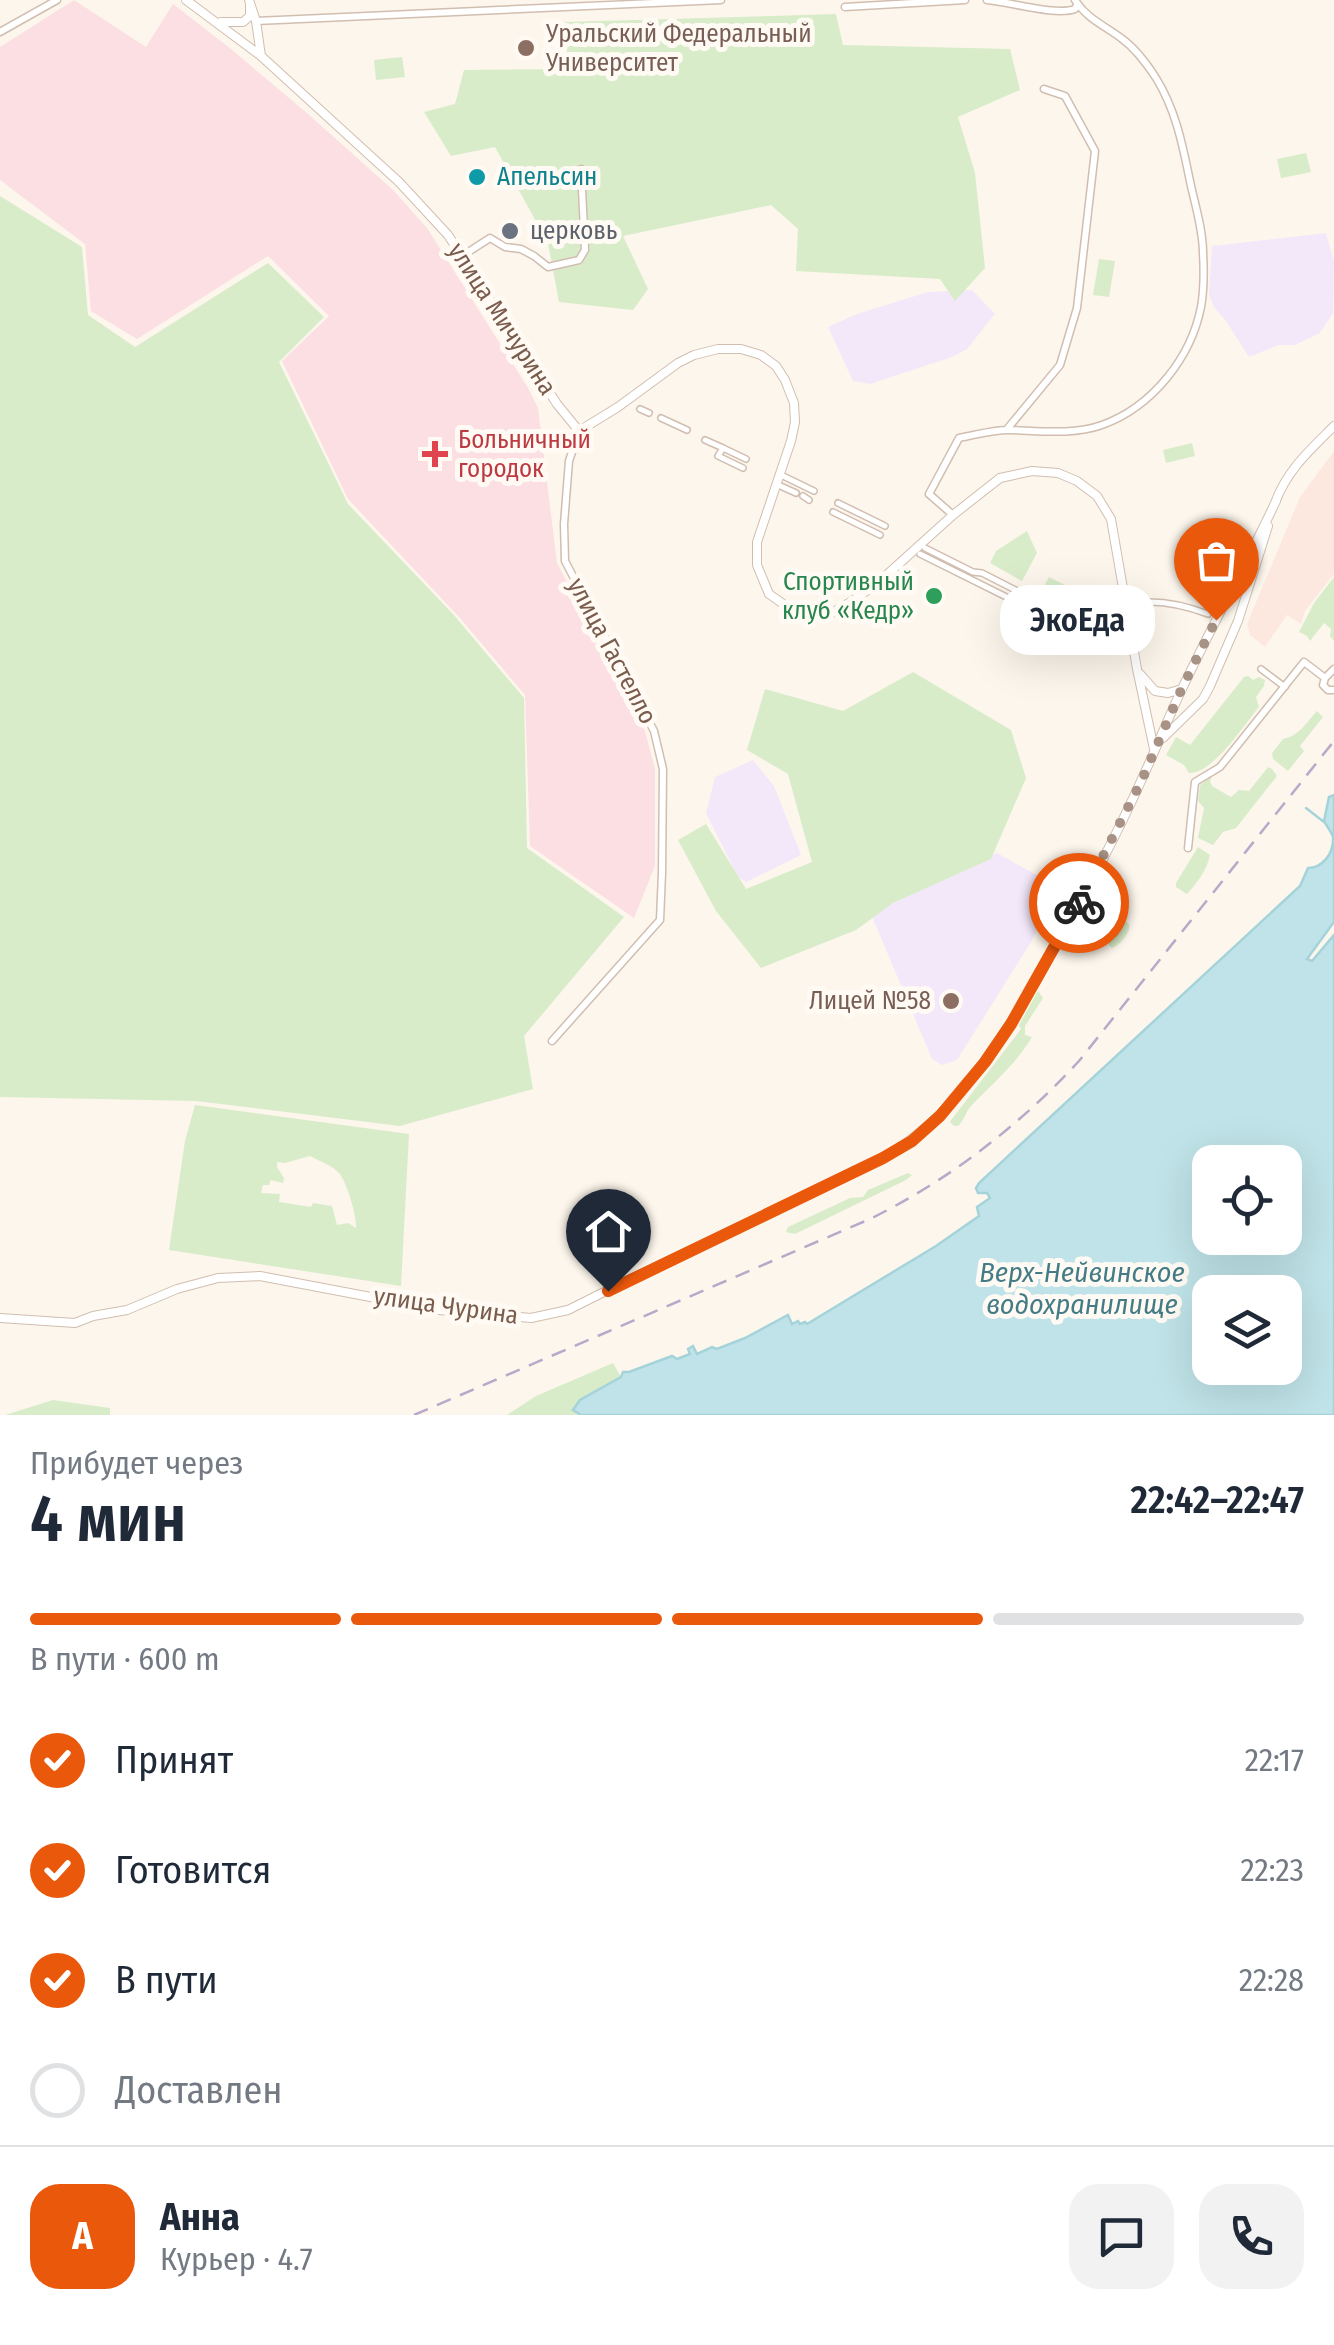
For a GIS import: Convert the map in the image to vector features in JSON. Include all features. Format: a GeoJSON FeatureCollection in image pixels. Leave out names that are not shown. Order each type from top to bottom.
{"type":"FeatureCollection","features":[{"type":"Feature","properties":{"kind":"street"},"geometry":{"type":"LineString","coordinates":[[0,32],[57,0]]}},
{"type":"Feature","properties":{"kind":"street","name":"улица Мичурина"},"geometry":{"type":"LineString","coordinates":[[186,0],[262,56],[400,182],[448,236],[557,404],[579,431]]}},
{"type":"Feature","properties":{"kind":"street"},"geometry":{"type":"LineString","coordinates":[[527,0],[528,10]]}},
{"type":"Feature","properties":{"kind":"street"},"geometry":{"type":"LineString","coordinates":[[256,21],[720,0]]}},
{"type":"Feature","properties":{"kind":"street"},"geometry":{"type":"LineString","coordinates":[[846,8],[965,0]]}},
{"type":"Feature","properties":{"kind":"street"},"geometry":{"type":"LineString","coordinates":[[986,0],[1064,12],[1075,8],[1076,2]]}},
{"type":"Feature","properties":{"kind":"street"},"geometry":{"type":"LineString","coordinates":[[217,22],[244,22],[250,16],[250,1]]}},
{"type":"Feature","properties":{"kind":"street"},"geometry":{"type":"LineString","coordinates":[[250,1],[262,56]]}},
{"type":"Feature","properties":{"kind":"street"},"geometry":{"type":"LineString","coordinates":[[953,514],[929,494],[959,438],[1007,430],[1077,430],[1102,425],[1132,409],[1158,389],[1175,368],[1201,306],[1204,251],[1174,112],[1153,72],[1137,53],[1089,17],[1076,2]]}},
{"type":"Feature","properties":{"kind":"street"},"geometry":{"type":"LineString","coordinates":[[1007,430],[1060,365],[1077,308],[1095,151],[1065,96],[1044,89]]}},
{"type":"Feature","properties":{"kind":"street"},"geometry":{"type":"LineString","coordinates":[[462,256],[490,238],[505,248],[521,249],[548,267],[579,260],[585,250],[581,169]]}},
{"type":"Feature","properties":{"kind":"street"},"geometry":{"type":"LineString","coordinates":[[579,431],[694,355],[741,349],[761,355],[776,366],[794,404],[796,422],[756,542],[757,565],[768,594],[806,615],[830,614],[854,600],[953,514],[1009,474],[1032,470],[1058,473],[1078,481],[1098,496],[1108,511],[1154,749]]}},
{"type":"Feature","properties":{"kind":"street"},"geometry":{"type":"LineString","coordinates":[[640,409],[649,414]]}},
{"type":"Feature","properties":{"kind":"street"},"geometry":{"type":"LineString","coordinates":[[661,418],[687,430]]}},
{"type":"Feature","properties":{"kind":"street"},"geometry":{"type":"LineString","coordinates":[[1154,749],[1203,699],[1254,572],[1282,486],[1294,466],[1334,426]]}},
{"type":"Feature","properties":{"kind":"street","name":"улица Гастелло"},"geometry":{"type":"LineString","coordinates":[[552,1040],[660,920],[663,769],[654,730],[564,561],[569,462],[579,431]]}},
{"type":"Feature","properties":{"kind":"street"},"geometry":{"type":"LineString","coordinates":[[705,440],[746,459]]}},
{"type":"Feature","properties":{"kind":"street"},"geometry":{"type":"LineString","coordinates":[[723,448],[718,456],[743,468]]}},
{"type":"Feature","properties":{"kind":"street"},"geometry":{"type":"LineString","coordinates":[[778,479],[814,491]]}},
{"type":"Feature","properties":{"kind":"street"},"geometry":{"type":"LineString","coordinates":[[778,479],[802,496]]}},
{"type":"Feature","properties":{"kind":"street","name":"улица Чурина"},"geometry":{"type":"LineString","coordinates":[[0,1318],[75,1323],[127,1310],[177,1289],[218,1278],[260,1276],[440,1310],[547,1316],[590,1301],[912,1141],[970,1082],[1011,1024],[1064,933],[1141,782],[1162,716],[1182,688],[1276,501]]}},
{"type":"Feature","properties":{"kind":"street"},"geometry":{"type":"LineString","coordinates":[[838,503],[884,526]]}},
{"type":"Feature","properties":{"kind":"street"},"geometry":{"type":"LineString","coordinates":[[833,512],[880,535]]}},
{"type":"Feature","properties":{"kind":"street"},"geometry":{"type":"LineString","coordinates":[[922,551],[969,579],[1073,630],[1078,622],[1126,602],[1172,602],[1208,614]]}},
{"type":"Feature","properties":{"kind":"street"},"geometry":{"type":"LineString","coordinates":[[1246,566],[1252,565],[1254,572]]}},
{"type":"Feature","properties":{"kind":"street"},"geometry":{"type":"LineString","coordinates":[[1188,848],[1195,782],[1220,767],[1304,662],[1325,678]]}},
{"type":"Feature","properties":{"kind":"street"},"geometry":{"type":"LineString","coordinates":[[1137,668],[1154,691],[1182,688]]}},
{"type":"Feature","properties":{"kind":"street"},"geometry":{"type":"LineString","coordinates":[[1334,668],[1323,685],[1334,690]]}},
{"type":"Feature","properties":{"kind":"street"},"geometry":{"type":"LineString","coordinates":[[1261,670],[1284,687]]}},
{"type":"Feature","properties":{"kind":"street"},"geometry":{"type":"LineString","coordinates":[[1146,708],[1162,716],[1188,713]]}},
{"type":"Feature","properties":{"kind":"shaded area","name":"Больничный городок"},"geometry":{"type":"Polygon","coordinates":[[[74,0],[146,47],[173,4],[308,114],[393,190],[427,228],[528,388],[538,408],[557,563],[645,731],[655,769],[655,866],[634,918],[530,846],[525,695],[459,617],[348,499],[282,361],[329,316],[268,256],[137,339],[91,311],[85,244],[0,180],[0,47],[74,0]]]}},
{"type":"Feature","properties":{"kind":"shaded area"},"geometry":{"type":"Polygon","coordinates":[[[1326,233],[1334,262],[1333,313],[1320,333],[1295,345],[1279,345],[1249,357],[1209,294],[1212,246],[1326,233]]]}},
{"type":"Feature","properties":{"kind":"shaded area"},"geometry":{"type":"Polygon","coordinates":[[[972,290],[995,314],[967,349],[870,384],[853,381],[828,327],[928,292],[972,290]]]}},
{"type":"Feature","properties":{"kind":"shaded area"},"geometry":{"type":"Polygon","coordinates":[[[1334,451],[1334,574],[1305,611],[1301,624],[1287,615],[1265,647],[1250,635],[1247,624],[1300,497],[1334,451]]]}},
{"type":"Feature","properties":{"kind":"shaded area"},"geometry":{"type":"Polygon","coordinates":[[[753,760],[774,786],[801,855],[746,882],[738,877],[706,813],[715,777],[753,760]]]}},
{"type":"Feature","properties":{"kind":"shaded area","name":"Лицей №58"},"geometry":{"type":"Polygon","coordinates":[[[997,853],[1058,887],[1031,942],[957,1060],[942,1065],[932,1059],[871,914],[997,853]]]}},
{"type":"Feature","properties":{"kind":"green space"},"geometry":{"type":"Polygon","coordinates":[[[836,14],[843,45],[1010,49],[1020,90],[958,117],[975,173],[985,268],[955,301],[940,279],[796,271],[798,229],[771,205],[623,236],[648,289],[633,310],[559,302],[548,243],[495,147],[451,156],[424,112],[455,104],[464,70],[568,69],[565,22],[836,14]]]}},
{"type":"Feature","properties":{"kind":"green space"},"geometry":{"type":"Polygon","coordinates":[[[402,57],[405,77],[376,80],[374,60],[402,57]]]}},
{"type":"Feature","properties":{"kind":"green space"},"geometry":{"type":"Polygon","coordinates":[[[1306,153],[1311,172],[1281,178],[1277,159],[1306,153]]]}},
{"type":"Feature","properties":{"kind":"green space"},"geometry":{"type":"Polygon","coordinates":[[[0,196],[82,247],[88,315],[135,347],[268,263],[324,317],[279,362],[348,504],[453,614],[524,698],[527,848],[624,917],[524,1036],[533,1089],[400,1126],[196,1101],[0,1097],[0,196]]]}},
{"type":"Feature","properties":{"kind":"green space"},"geometry":{"type":"Polygon","coordinates":[[[1099,259],[1115,261],[1109,297],[1093,295],[1099,259]]]}},
{"type":"Feature","properties":{"kind":"green space"},"geometry":{"type":"Polygon","coordinates":[[[1192,443],[1195,456],[1166,463],[1163,450],[1192,443]]]}},
{"type":"Feature","properties":{"kind":"green space"},"geometry":{"type":"Polygon","coordinates":[[[1027,531],[1037,553],[1022,581],[990,563],[996,551],[1027,531]]]}},
{"type":"Feature","properties":{"kind":"green space"},"geometry":{"type":"Polygon","coordinates":[[[1049,577],[1071,588],[1062,604],[1041,592],[1049,577]]]}},
{"type":"Feature","properties":{"kind":"green space"},"geometry":{"type":"Polygon","coordinates":[[[1334,577],[1334,641],[1331,629],[1324,623],[1310,641],[1299,632],[1334,577]]]}},
{"type":"Feature","properties":{"kind":"green space"},"geometry":{"type":"Polygon","coordinates":[[[913,672],[1011,730],[1026,778],[991,859],[893,903],[856,930],[761,968],[716,911],[678,840],[706,824],[746,889],[812,862],[788,774],[747,750],[765,689],[843,711],[913,672]]]}},
{"type":"Feature","properties":{"kind":"green space"},"geometry":{"type":"Polygon","coordinates":[[[1248,676],[1265,680],[1256,697],[1259,707],[1218,757],[1208,766],[1189,773],[1184,765],[1166,755],[1176,737],[1190,745],[1248,676]]]}},
{"type":"Feature","properties":{"kind":"green space"},"geometry":{"type":"Polygon","coordinates":[[[1317,711],[1323,717],[1300,746],[1304,751],[1288,771],[1273,759],[1272,753],[1317,711]]]}},
{"type":"Feature","properties":{"kind":"green space"},"geometry":{"type":"Polygon","coordinates":[[[1268,767],[1277,776],[1236,828],[1223,832],[1213,845],[1198,838],[1204,808],[1198,801],[1200,785],[1212,776],[1212,786],[1231,797],[1239,790],[1249,791],[1268,767]]]}},
{"type":"Feature","properties":{"kind":"green space"},"geometry":{"type":"Polygon","coordinates":[[[1198,847],[1210,855],[1207,866],[1187,894],[1176,883],[1198,847]]]}},
{"type":"Feature","properties":{"kind":"green space"},"geometry":{"type":"Polygon","coordinates":[[[1122,919],[1129,924],[1128,931],[1112,948],[1107,943],[1109,936],[1122,919]]]}},
{"type":"Feature","properties":{"kind":"green space"},"geometry":{"type":"Polygon","coordinates":[[[1038,991],[1043,998],[1025,1026],[1025,1035],[1032,1037],[1026,1047],[954,1126],[952,1119],[1021,1029],[1019,1025],[1038,991]]]}},
{"type":"Feature","properties":{"kind":"green space"},"geometry":{"type":"Polygon","coordinates":[[[195,1105],[409,1134],[401,1286],[169,1250],[185,1141],[195,1105]],[[310,1156],[277,1162],[283,1183],[271,1180],[269,1185],[263,1185],[261,1193],[280,1194],[279,1202],[332,1206],[337,1225],[348,1223],[356,1228],[342,1177],[310,1156]]]}},
{"type":"Feature","properties":{"kind":"green space"},"geometry":{"type":"Polygon","coordinates":[[[908,1173],[912,1175],[906,1180],[795,1234],[786,1232],[788,1227],[850,1198],[863,1197],[868,1190],[908,1173]]]}},
{"type":"Feature","properties":{"kind":"green space"},"geometry":{"type":"Polygon","coordinates":[[[613,1363],[621,1377],[580,1400],[573,1410],[581,1415],[507,1415],[536,1396],[613,1363]]]}},
{"type":"Feature","properties":{"kind":"green space"},"geometry":{"type":"Polygon","coordinates":[[[53,1400],[110,1408],[110,1415],[5,1415],[53,1400]]]}},
{"type":"Feature","properties":{"kind":"water","name":"Верх-Нейвинское водохранилище"},"geometry":{"type":"Polygon","coordinates":[[[1334,795],[1334,922],[1307,959],[1312,961],[1334,935],[1334,1415],[581,1415],[573,1410],[580,1400],[621,1377],[623,1372],[672,1356],[677,1359],[690,1354],[688,1349],[693,1346],[697,1354],[712,1347],[717,1349],[788,1315],[792,1324],[807,1324],[979,1216],[977,1207],[990,1198],[987,1193],[978,1193],[979,1183],[1300,886],[1308,868],[1326,859],[1333,843],[1324,821],[1329,797],[1334,795]]]}},
{"type":"Feature","properties":{"kind":"waterway"},"geometry":{"type":"LineString","coordinates":[[1306,808],[1324,822]]}},
{"type":"Feature","properties":{"kind":"railway"},"geometry":{"type":"LineString","coordinates":[[414,1415],[870,1219],[928,1187],[982,1150],[1079,1061],[1334,741]]}},
{"type":"Feature","properties":{"kind":"way so far"},"geometry":{"type":"LineString","coordinates":[[1079,903],[1141,782],[1216,620]]}},
{"type":"Feature","properties":{"kind":"place","name":"Уральский Федеральный Университет"},"geometry":{"type":"Point","coordinates":[526,48]}},
{"type":"Feature","properties":{"kind":"place","name":"Апельсин"},"geometry":{"type":"Point","coordinates":[477,177]}},
{"type":"Feature","properties":{"kind":"place","name":"церковь"},"geometry":{"type":"Point","coordinates":[510,231]}},
{"type":"Feature","properties":{"kind":"place","name":"Больничный городок"},"geometry":{"type":"Point","coordinates":[435,454]}},
{"type":"Feature","properties":{"kind":"place","name":"Спортивный клуб «Кедр»"},"geometry":{"type":"Point","coordinates":[934,596]}},
{"type":"Feature","properties":{"kind":"place","name":"ЭкоЕда"},"geometry":{"type":"Point","coordinates":[1216,620]}},
{"type":"Feature","properties":{"kind":"place","name":"Лицей №58"},"geometry":{"type":"Point","coordinates":[951,1001]}},
{"type":"Feature","properties":{"kind":"route"},"geometry":{"type":"LineString","coordinates":[[608,1291],[912,1141],[940,1116],[1000,1043],[1079,903]]}}]}
